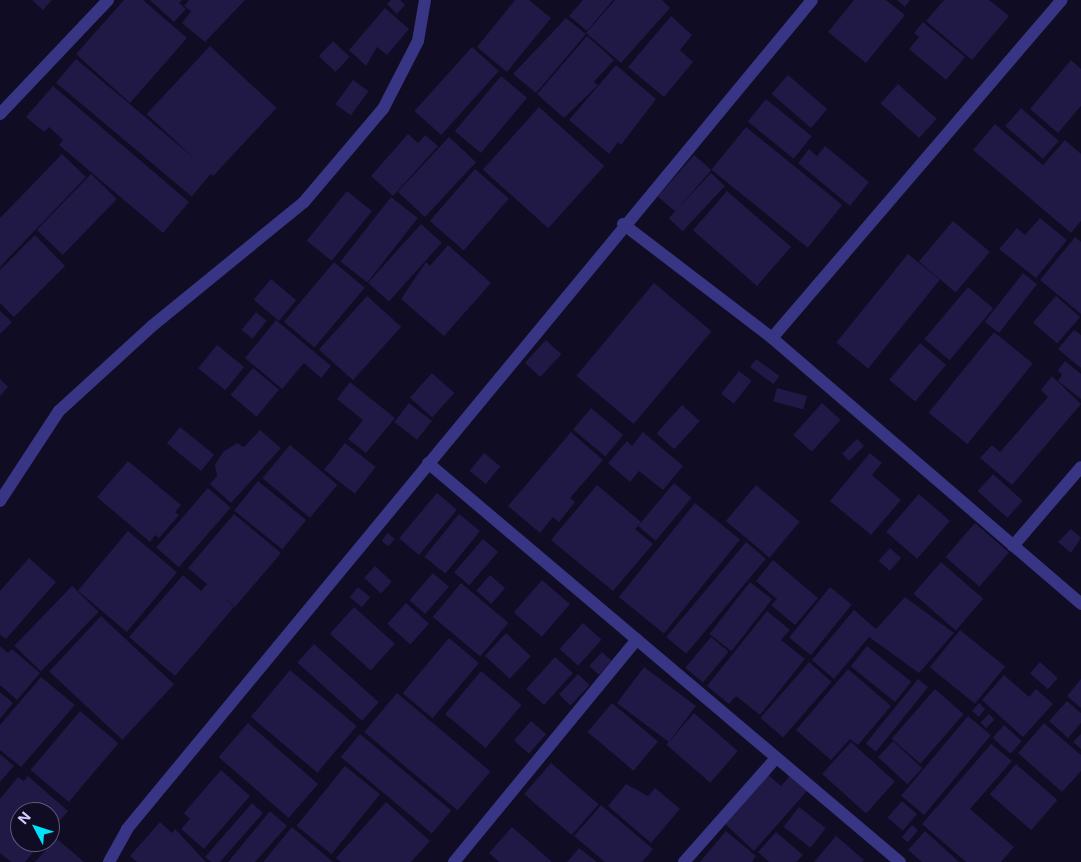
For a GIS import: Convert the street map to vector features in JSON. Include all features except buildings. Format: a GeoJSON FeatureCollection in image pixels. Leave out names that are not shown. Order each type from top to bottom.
{"type":"FeatureCollection","features":[{"type":"Feature","properties":{"kind":"street"},"geometry":{"type":"LineString","coordinates":[[0,114],[108,0]]}},
{"type":"Feature","properties":{"kind":"street"},"geometry":{"type":"LineString","coordinates":[[0,501],[59,411],[152,326],[304,202],[382,109],[418,41],[426,0]]}},
{"type":"Feature","properties":{"kind":"street"},"geometry":{"type":"LineString","coordinates":[[109,862],[127,829],[623,224],[812,0]]}},
{"type":"Feature","properties":{"kind":"street"},"geometry":{"type":"LineString","coordinates":[[772,338],[1062,0]]}},
{"type":"Feature","properties":{"kind":"street"},"geometry":{"type":"LineString","coordinates":[[623,224],[772,338],[1081,604]]}},
{"type":"Feature","properties":{"kind":"street"},"geometry":{"type":"LineString","coordinates":[[428,463],[900,862]]}},
{"type":"Feature","properties":{"kind":"street"},"geometry":{"type":"LineString","coordinates":[[1013,546],[1081,467]]}},
{"type":"Feature","properties":{"kind":"street"},"geometry":{"type":"LineString","coordinates":[[454,862],[637,638]]}},
{"type":"Feature","properties":{"kind":"street"},"geometry":{"type":"LineString","coordinates":[[684,862],[776,758]]}}]}
